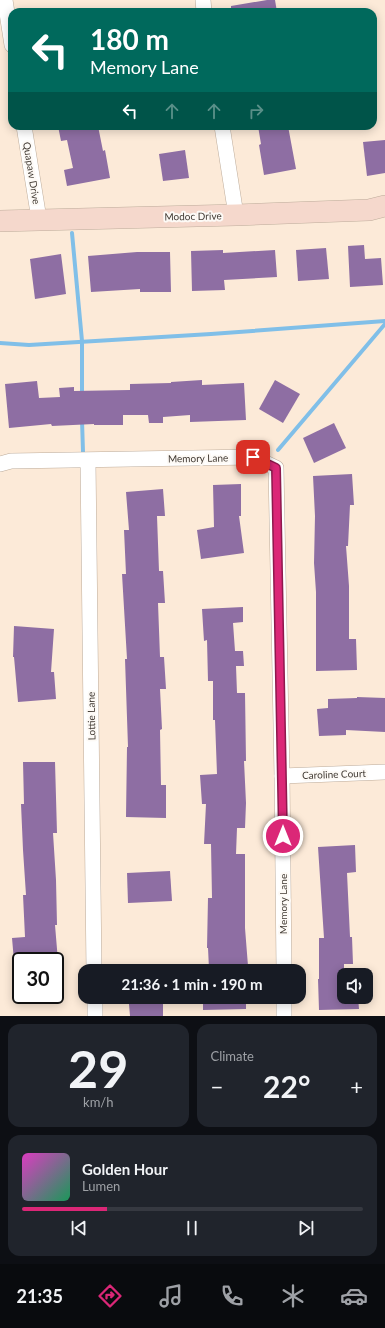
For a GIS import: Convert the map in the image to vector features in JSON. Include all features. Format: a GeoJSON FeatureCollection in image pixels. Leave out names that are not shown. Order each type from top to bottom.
{"type":"FeatureCollection","features":[{"type":"Feature","properties":{"kind":"street"},"geometry":{"type":"LineString","coordinates":[[5,0],[8,19]]}},
{"type":"Feature","properties":{"kind":"street","name":"Quapaw Drive"},"geometry":{"type":"LineString","coordinates":[[25,130],[39,219]]}},
{"type":"Feature","properties":{"kind":"street"},"geometry":{"type":"LineString","coordinates":[[223,130],[236,215]]}},
{"type":"Feature","properties":{"kind":"street","name":"Modoc Drive"},"geometry":{"type":"LineString","coordinates":[[0,221],[368,210],[385,206]]}},
{"type":"Feature","properties":{"kind":"street","name":"Memory Lane"},"geometry":{"type":"LineString","coordinates":[[0,464],[11,462],[253,457],[276,468],[284,964]]}},
{"type":"Feature","properties":{"kind":"street","name":"Lottie Lane"},"geometry":{"type":"LineString","coordinates":[[88,460],[94,964]]}},
{"type":"Feature","properties":{"kind":"street","name":"Caroline Court"},"geometry":{"type":"LineString","coordinates":[[282,776],[385,772]]}},
{"type":"Feature","properties":{"kind":"street"},"geometry":{"type":"LineString","coordinates":[[95,1004],[95,1016]]}},
{"type":"Feature","properties":{"kind":"street"},"geometry":{"type":"LineString","coordinates":[[284,1004],[284,1016]]}},
{"type":"Feature","properties":{"kind":"building"},"geometry":{"type":"Polygon","coordinates":[[[275,0],[276,8],[231,8],[231,6],[275,0]]]}},
{"type":"Feature","properties":{"kind":"building"},"geometry":{"type":"Polygon","coordinates":[[[59,130],[99,130],[103,151],[105,150],[110,178],[67,186],[64,170],[73,168],[67,140],[61,141],[59,130]]]}},
{"type":"Feature","properties":{"kind":"building"},"geometry":{"type":"Polygon","coordinates":[[[259,130],[289,130],[296,169],[264,175],[259,145],[261,144],[259,130]]]}},
{"type":"Feature","properties":{"kind":"building"},"geometry":{"type":"Polygon","coordinates":[[[385,140],[385,173],[367,176],[363,142],[385,140]]]}},
{"type":"Feature","properties":{"kind":"building"},"geometry":{"type":"Polygon","coordinates":[[[185,150],[189,178],[163,181],[159,154],[185,150]]]}},
{"type":"Feature","properties":{"kind":"building"},"geometry":{"type":"Polygon","coordinates":[[[364,245],[365,259],[381,258],[383,285],[350,287],[348,246],[364,245]]]}},
{"type":"Feature","properties":{"kind":"building"},"geometry":{"type":"Polygon","coordinates":[[[326,248],[329,279],[298,281],[296,250],[326,248]]]}},
{"type":"Feature","properties":{"kind":"building"},"geometry":{"type":"Polygon","coordinates":[[[223,250],[223,253],[275,250],[277,277],[224,280],[225,290],[192,291],[191,251],[223,250]]]}},
{"type":"Feature","properties":{"kind":"building"},"geometry":{"type":"Polygon","coordinates":[[[137,252],[170,252],[171,292],[140,292],[140,289],[91,292],[88,256],[137,252]]]}},
{"type":"Feature","properties":{"kind":"building"},"geometry":{"type":"Polygon","coordinates":[[[61,254],[66,294],[35,299],[30,259],[61,254]]]}},
{"type":"Feature","properties":{"kind":"building"},"geometry":{"type":"Polygon","coordinates":[[[202,380],[202,385],[244,383],[246,420],[190,422],[190,415],[163,417],[163,423],[149,423],[148,415],[123,415],[123,425],[94,424],[52,426],[51,424],[9,428],[5,384],[37,381],[39,398],[60,397],[59,388],[74,387],[74,391],[130,390],[130,384],[171,383],[202,380]]]}},
{"type":"Feature","properties":{"kind":"building"},"geometry":{"type":"Polygon","coordinates":[[[275,380],[300,394],[283,423],[259,409],[275,380]]]}},
{"type":"Feature","properties":{"kind":"building"},"geometry":{"type":"Polygon","coordinates":[[[334,423],[346,448],[314,463],[303,438],[334,423]]]}},
{"type":"Feature","properties":{"kind":"building"},"geometry":{"type":"Polygon","coordinates":[[[352,474],[354,505],[350,505],[348,546],[346,546],[349,586],[349,639],[356,639],[357,670],[316,671],[316,592],[314,563],[315,516],[313,476],[352,474]]]}},
{"type":"Feature","properties":{"kind":"building"},"geometry":{"type":"Polygon","coordinates":[[[241,484],[241,516],[239,516],[244,553],[201,559],[197,530],[214,527],[213,485],[241,484]]]}},
{"type":"Feature","properties":{"kind":"building"},"geometry":{"type":"Polygon","coordinates":[[[163,489],[165,516],[157,516],[159,571],[163,571],[165,603],[158,603],[160,657],[164,657],[166,689],[160,689],[162,729],[160,730],[161,785],[166,785],[166,818],[126,817],[128,747],[125,659],[127,659],[122,574],[126,574],[124,530],[129,530],[126,492],[163,489]]]}},
{"type":"Feature","properties":{"kind":"building"},"geometry":{"type":"Polygon","coordinates":[[[243,607],[243,622],[233,623],[235,651],[243,651],[244,666],[236,666],[237,693],[245,693],[246,761],[244,761],[246,803],[245,828],[237,828],[236,854],[245,854],[245,928],[248,964],[209,964],[207,948],[208,898],[212,898],[211,844],[204,844],[206,804],[202,804],[200,775],[217,774],[215,720],[213,720],[213,681],[208,681],[207,640],[204,641],[202,609],[243,607]]]}},
{"type":"Feature","properties":{"kind":"building"},"geometry":{"type":"Polygon","coordinates":[[[14,626],[54,629],[51,672],[54,672],[56,699],[18,702],[13,657],[14,626]]]}},
{"type":"Feature","properties":{"kind":"building"},"geometry":{"type":"Polygon","coordinates":[[[357,697],[385,698],[385,732],[346,730],[346,735],[319,736],[317,709],[328,708],[328,699],[357,697]]]}},
{"type":"Feature","properties":{"kind":"building"},"geometry":{"type":"Polygon","coordinates":[[[23,762],[55,762],[57,833],[53,833],[56,880],[57,925],[55,925],[57,952],[13,952],[12,938],[25,937],[23,895],[26,895],[21,804],[24,804],[23,762]]]}},
{"type":"Feature","properties":{"kind":"building"},"geometry":{"type":"Polygon","coordinates":[[[355,845],[356,872],[347,873],[350,937],[352,937],[353,964],[344,964],[344,968],[337,968],[337,1004],[359,1004],[359,1009],[319,1010],[319,938],[324,938],[318,847],[355,845]]]}},
{"type":"Feature","properties":{"kind":"building"},"geometry":{"type":"Polygon","coordinates":[[[170,871],[172,901],[128,903],[127,873],[170,871]]]}},
{"type":"Feature","properties":{"kind":"building"},"geometry":{"type":"Polygon","coordinates":[[[129,1004],[163,1004],[163,1016],[130,1016],[129,1004]]]}},
{"type":"Feature","properties":{"kind":"building"},"geometry":{"type":"Polygon","coordinates":[[[203,1004],[246,1004],[246,1009],[203,1010],[203,1004]]]}},
{"type":"Feature","properties":{"kind":"waterway"},"geometry":{"type":"LineString","coordinates":[[72,233],[82,341],[82,395]]}},
{"type":"Feature","properties":{"kind":"waterway"},"geometry":{"type":"LineString","coordinates":[[0,343],[29,345],[211,334],[385,321]]}},
{"type":"Feature","properties":{"kind":"waterway"},"geometry":{"type":"LineString","coordinates":[[278,450],[385,324]]}},
{"type":"Feature","properties":{"kind":"waterway"},"geometry":{"type":"LineString","coordinates":[[82,420],[83,452]]}},
{"type":"Feature","properties":{"kind":"route"},"geometry":{"type":"LineString","coordinates":[[253,457],[276,468],[283,836]]}}]}
